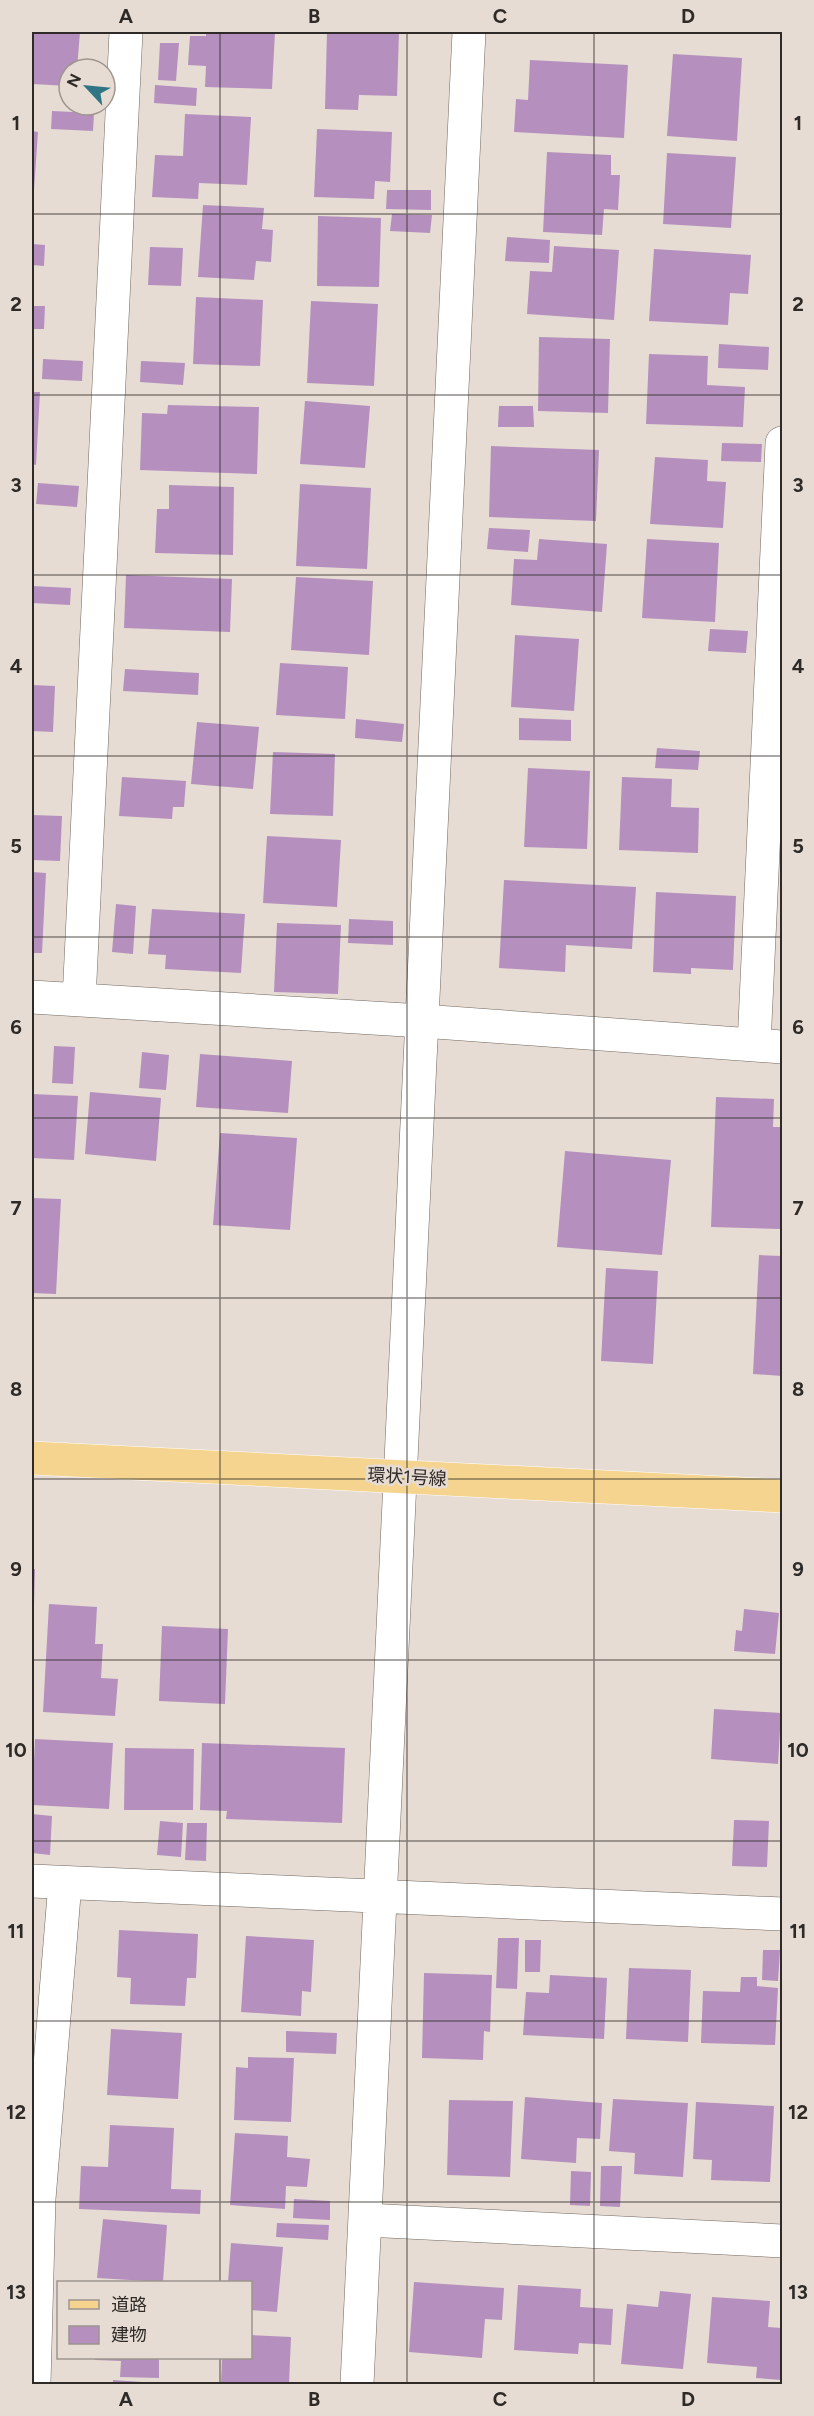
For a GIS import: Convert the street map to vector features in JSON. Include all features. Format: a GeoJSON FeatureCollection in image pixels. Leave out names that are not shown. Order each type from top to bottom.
{"type":"FeatureCollection","features":[{"type":"Feature","properties":{"kind":"main road","name":"環状1号線"},"geometry":{"type":"LineString","coordinates":[[32,1458],[783,1496]]}},
{"type":"Feature","properties":{"kind":"street"},"geometry":{"type":"LineString","coordinates":[[79,1000],[126,32]]}},
{"type":"Feature","properties":{"kind":"street"},"geometry":{"type":"LineString","coordinates":[[357,2385],[469,32]]}},
{"type":"Feature","properties":{"kind":"street"},"geometry":{"type":"LineString","coordinates":[[32,998],[422,1021],[768,1046],[783,443]]}},
{"type":"Feature","properties":{"kind":"street"},"geometry":{"type":"LineString","coordinates":[[32,1881],[783,1914]]}},
{"type":"Feature","properties":{"kind":"street"},"geometry":{"type":"LineString","coordinates":[[34,2385],[35,2199],[65,1883]]}},
{"type":"Feature","properties":{"kind":"street"},"geometry":{"type":"LineString","coordinates":[[366,2220],[783,2241]]}},
{"type":"Feature","properties":{"kind":"building"},"geometry":{"type":"Polygon","coordinates":[[[32,32],[80,32],[78,57],[57,57],[57,85],[32,84],[32,32]]]}},
{"type":"Feature","properties":{"kind":"building"},"geometry":{"type":"Polygon","coordinates":[[[206,32],[275,32],[272,89],[205,87],[206,66],[188,65],[190,36],[206,36],[206,32]]]}},
{"type":"Feature","properties":{"kind":"building"},"geometry":{"type":"Polygon","coordinates":[[[327,32],[399,32],[397,96],[359,95],[358,110],[325,109],[327,32]]]}},
{"type":"Feature","properties":{"kind":"building"},"geometry":{"type":"Polygon","coordinates":[[[160,43],[179,43],[176,81],[158,80],[160,43]]]}},
{"type":"Feature","properties":{"kind":"building"},"geometry":{"type":"Polygon","coordinates":[[[673,54],[742,58],[737,141],[667,136],[673,54]]]}},
{"type":"Feature","properties":{"kind":"building"},"geometry":{"type":"Polygon","coordinates":[[[530,60],[628,65],[624,138],[514,132],[516,99],[528,100],[530,60]]]}},
{"type":"Feature","properties":{"kind":"building"},"geometry":{"type":"Polygon","coordinates":[[[155,85],[197,88],[196,106],[154,103],[155,85]]]}},
{"type":"Feature","properties":{"kind":"building"},"geometry":{"type":"Polygon","coordinates":[[[52,111],[57,111],[57,117],[94,117],[93,131],[51,129],[52,111]]]}},
{"type":"Feature","properties":{"kind":"building"},"geometry":{"type":"Polygon","coordinates":[[[185,114],[251,117],[247,185],[199,183],[198,199],[152,197],[155,155],[183,156],[185,114]]]}},
{"type":"Feature","properties":{"kind":"building"},"geometry":{"type":"Polygon","coordinates":[[[317,129],[392,132],[390,182],[375,181],[374,199],[314,197],[317,129]]]}},
{"type":"Feature","properties":{"kind":"building"},"geometry":{"type":"Polygon","coordinates":[[[32,131],[38,132],[34,190],[32,190],[32,131]]]}},
{"type":"Feature","properties":{"kind":"building"},"geometry":{"type":"Polygon","coordinates":[[[547,152],[611,155],[611,175],[620,175],[618,210],[604,209],[602,235],[543,232],[547,152]]]}},
{"type":"Feature","properties":{"kind":"building"},"geometry":{"type":"Polygon","coordinates":[[[667,153],[736,157],[731,228],[663,224],[667,153]]]}},
{"type":"Feature","properties":{"kind":"building"},"geometry":{"type":"Polygon","coordinates":[[[387,190],[431,190],[431,210],[386,209],[387,190]]]}},
{"type":"Feature","properties":{"kind":"building"},"geometry":{"type":"Polygon","coordinates":[[[203,205],[264,208],[262,229],[273,230],[271,262],[256,261],[254,280],[198,277],[203,205]]]}},
{"type":"Feature","properties":{"kind":"building"},"geometry":{"type":"Polygon","coordinates":[[[392,214],[432,215],[430,233],[390,231],[392,214]]]}},
{"type":"Feature","properties":{"kind":"building"},"geometry":{"type":"Polygon","coordinates":[[[318,216],[381,218],[379,287],[317,286],[318,216]]]}},
{"type":"Feature","properties":{"kind":"building"},"geometry":{"type":"Polygon","coordinates":[[[32,218],[34,218],[33,240],[32,240],[32,218]]]}},
{"type":"Feature","properties":{"kind":"building"},"geometry":{"type":"Polygon","coordinates":[[[507,237],[550,240],[549,263],[505,261],[507,237]]]}},
{"type":"Feature","properties":{"kind":"building"},"geometry":{"type":"Polygon","coordinates":[[[32,244],[45,245],[44,266],[32,265],[32,244]]]}},
{"type":"Feature","properties":{"kind":"building"},"geometry":{"type":"Polygon","coordinates":[[[554,246],[619,250],[614,320],[527,314],[530,271],[552,272],[554,246]]]}},
{"type":"Feature","properties":{"kind":"building"},"geometry":{"type":"Polygon","coordinates":[[[150,247],[183,248],[181,286],[148,285],[150,247]]]}},
{"type":"Feature","properties":{"kind":"building"},"geometry":{"type":"Polygon","coordinates":[[[654,249],[751,255],[748,294],[730,293],[728,325],[649,321],[654,249]]]}},
{"type":"Feature","properties":{"kind":"building"},"geometry":{"type":"Polygon","coordinates":[[[196,297],[263,300],[260,366],[193,364],[196,297]]]}},
{"type":"Feature","properties":{"kind":"building"},"geometry":{"type":"Polygon","coordinates":[[[311,301],[378,304],[374,386],[307,383],[311,301]]]}},
{"type":"Feature","properties":{"kind":"building"},"geometry":{"type":"Polygon","coordinates":[[[32,306],[45,306],[44,329],[32,329],[32,306]]]}},
{"type":"Feature","properties":{"kind":"building"},"geometry":{"type":"Polygon","coordinates":[[[539,337],[610,339],[608,413],[538,411],[539,337]]]}},
{"type":"Feature","properties":{"kind":"building"},"geometry":{"type":"Polygon","coordinates":[[[719,344],[769,347],[768,370],[718,368],[719,344]]]}},
{"type":"Feature","properties":{"kind":"building"},"geometry":{"type":"Polygon","coordinates":[[[649,354],[708,356],[707,385],[745,387],[743,427],[646,424],[649,354]]]}},
{"type":"Feature","properties":{"kind":"building"},"geometry":{"type":"Polygon","coordinates":[[[43,359],[83,361],[82,381],[42,379],[43,359]]]}},
{"type":"Feature","properties":{"kind":"building"},"geometry":{"type":"Polygon","coordinates":[[[141,361],[185,363],[183,385],[140,382],[141,361]]]}},
{"type":"Feature","properties":{"kind":"building"},"geometry":{"type":"Polygon","coordinates":[[[32,392],[40,392],[36,465],[32,464],[32,392]]]}},
{"type":"Feature","properties":{"kind":"building"},"geometry":{"type":"Polygon","coordinates":[[[305,401],[370,406],[365,468],[300,464],[305,401]]]}},
{"type":"Feature","properties":{"kind":"building"},"geometry":{"type":"Polygon","coordinates":[[[168,405],[259,407],[257,474],[140,470],[142,413],[167,414],[168,405]]]}},
{"type":"Feature","properties":{"kind":"building"},"geometry":{"type":"Polygon","coordinates":[[[499,406],[533,406],[534,427],[498,427],[499,406]]]}},
{"type":"Feature","properties":{"kind":"building"},"geometry":{"type":"Polygon","coordinates":[[[722,443],[762,444],[761,462],[721,461],[722,443]]]}},
{"type":"Feature","properties":{"kind":"building"},"geometry":{"type":"Polygon","coordinates":[[[491,446],[599,450],[596,521],[489,517],[491,446]]]}},
{"type":"Feature","properties":{"kind":"building"},"geometry":{"type":"Polygon","coordinates":[[[655,457],[708,460],[707,481],[726,482],[723,528],[650,524],[655,457]]]}},
{"type":"Feature","properties":{"kind":"building"},"geometry":{"type":"Polygon","coordinates":[[[38,483],[79,486],[77,507],[36,504],[38,483]]]}},
{"type":"Feature","properties":{"kind":"building"},"geometry":{"type":"Polygon","coordinates":[[[300,484],[371,488],[367,569],[296,566],[300,484]]]}},
{"type":"Feature","properties":{"kind":"building"},"geometry":{"type":"Polygon","coordinates":[[[169,485],[234,487],[233,555],[155,553],[157,509],[169,509],[169,485]]]}},
{"type":"Feature","properties":{"kind":"building"},"geometry":{"type":"Polygon","coordinates":[[[489,528],[530,530],[528,552],[487,549],[489,528]]]}},
{"type":"Feature","properties":{"kind":"building"},"geometry":{"type":"Polygon","coordinates":[[[539,539],[607,544],[602,612],[511,605],[514,559],[537,560],[539,539]]]}},
{"type":"Feature","properties":{"kind":"building"},"geometry":{"type":"Polygon","coordinates":[[[647,539],[719,543],[715,622],[642,618],[647,539]]]}},
{"type":"Feature","properties":{"kind":"building"},"geometry":{"type":"Polygon","coordinates":[[[126,575],[232,579],[230,632],[124,628],[126,575]]]}},
{"type":"Feature","properties":{"kind":"building"},"geometry":{"type":"Polygon","coordinates":[[[296,577],[373,581],[369,655],[291,650],[296,577]]]}},
{"type":"Feature","properties":{"kind":"building"},"geometry":{"type":"Polygon","coordinates":[[[32,586],[71,588],[70,605],[32,603],[32,586]]]}},
{"type":"Feature","properties":{"kind":"building"},"geometry":{"type":"Polygon","coordinates":[[[710,629],[748,631],[746,653],[708,651],[710,629]]]}},
{"type":"Feature","properties":{"kind":"building"},"geometry":{"type":"Polygon","coordinates":[[[515,635],[579,639],[574,711],[511,707],[515,635]]]}},
{"type":"Feature","properties":{"kind":"building"},"geometry":{"type":"Polygon","coordinates":[[[280,663],[348,667],[345,719],[276,715],[280,663]]]}},
{"type":"Feature","properties":{"kind":"building"},"geometry":{"type":"Polygon","coordinates":[[[125,669],[199,673],[198,695],[123,691],[125,669]]]}},
{"type":"Feature","properties":{"kind":"building"},"geometry":{"type":"Polygon","coordinates":[[[32,685],[55,686],[53,732],[32,731],[32,685]]]}},
{"type":"Feature","properties":{"kind":"building"},"geometry":{"type":"Polygon","coordinates":[[[519,718],[571,720],[571,741],[519,740],[519,718]]]}},
{"type":"Feature","properties":{"kind":"building"},"geometry":{"type":"Polygon","coordinates":[[[356,719],[404,724],[402,742],[355,738],[356,719]]]}},
{"type":"Feature","properties":{"kind":"building"},"geometry":{"type":"Polygon","coordinates":[[[197,722],[259,727],[253,789],[191,784],[197,722]]]}},
{"type":"Feature","properties":{"kind":"building"},"geometry":{"type":"Polygon","coordinates":[[[657,748],[700,751],[698,770],[655,768],[657,748]]]}},
{"type":"Feature","properties":{"kind":"building"},"geometry":{"type":"Polygon","coordinates":[[[273,752],[335,754],[333,816],[270,814],[273,752]]]}},
{"type":"Feature","properties":{"kind":"building"},"geometry":{"type":"Polygon","coordinates":[[[528,768],[590,771],[587,849],[524,847],[528,768]]]}},
{"type":"Feature","properties":{"kind":"building"},"geometry":{"type":"Polygon","coordinates":[[[122,777],[186,781],[184,807],[173,807],[172,819],[119,816],[122,777]]]}},
{"type":"Feature","properties":{"kind":"building"},"geometry":{"type":"Polygon","coordinates":[[[622,777],[672,779],[671,807],[699,808],[698,853],[619,850],[622,777]]]}},
{"type":"Feature","properties":{"kind":"building"},"geometry":{"type":"Polygon","coordinates":[[[32,815],[62,816],[60,861],[32,860],[32,815]]]}},
{"type":"Feature","properties":{"kind":"building"},"geometry":{"type":"Polygon","coordinates":[[[267,836],[341,840],[337,907],[263,903],[267,836]]]}},
{"type":"Feature","properties":{"kind":"building"},"geometry":{"type":"Polygon","coordinates":[[[32,872],[46,873],[42,953],[32,953],[32,872]]]}},
{"type":"Feature","properties":{"kind":"building"},"geometry":{"type":"Polygon","coordinates":[[[504,880],[636,887],[632,949],[566,945],[565,972],[499,968],[504,880]]]}},
{"type":"Feature","properties":{"kind":"building"},"geometry":{"type":"Polygon","coordinates":[[[656,892],[736,896],[733,970],[691,968],[691,974],[653,972],[656,892]]]}},
{"type":"Feature","properties":{"kind":"building"},"geometry":{"type":"Polygon","coordinates":[[[116,904],[136,906],[133,954],[112,952],[116,904]]]}},
{"type":"Feature","properties":{"kind":"building"},"geometry":{"type":"Polygon","coordinates":[[[152,909],[245,914],[241,973],[165,969],[166,955],[148,954],[152,909]]]}},
{"type":"Feature","properties":{"kind":"building"},"geometry":{"type":"Polygon","coordinates":[[[349,919],[393,921],[393,945],[348,943],[349,919]]]}},
{"type":"Feature","properties":{"kind":"building"},"geometry":{"type":"Polygon","coordinates":[[[277,923],[341,925],[338,994],[274,992],[277,923]]]}},
{"type":"Feature","properties":{"kind":"building"},"geometry":{"type":"Polygon","coordinates":[[[54,1046],[75,1047],[73,1084],[52,1083],[54,1046]]]}},
{"type":"Feature","properties":{"kind":"building"},"geometry":{"type":"Polygon","coordinates":[[[142,1052],[169,1055],[166,1090],[139,1088],[142,1052]]]}},
{"type":"Feature","properties":{"kind":"building"},"geometry":{"type":"Polygon","coordinates":[[[200,1054],[292,1061],[288,1113],[196,1107],[200,1054]]]}},
{"type":"Feature","properties":{"kind":"building"},"geometry":{"type":"Polygon","coordinates":[[[90,1092],[161,1098],[156,1161],[85,1154],[90,1092]]]}},
{"type":"Feature","properties":{"kind":"building"},"geometry":{"type":"Polygon","coordinates":[[[32,1094],[78,1096],[74,1160],[32,1158],[32,1094]]]}},
{"type":"Feature","properties":{"kind":"building"},"geometry":{"type":"Polygon","coordinates":[[[716,1097],[774,1099],[773,1127],[782,1127],[780,1229],[711,1227],[716,1097]]]}},
{"type":"Feature","properties":{"kind":"building"},"geometry":{"type":"Polygon","coordinates":[[[220,1133],[297,1138],[290,1230],[213,1225],[220,1133]]]}},
{"type":"Feature","properties":{"kind":"building"},"geometry":{"type":"Polygon","coordinates":[[[565,1151],[671,1160],[662,1255],[557,1247],[565,1151]]]}},
{"type":"Feature","properties":{"kind":"building"},"geometry":{"type":"Polygon","coordinates":[[[32,1198],[61,1199],[56,1294],[32,1293],[32,1198]]]}},
{"type":"Feature","properties":{"kind":"building"},"geometry":{"type":"Polygon","coordinates":[[[759,1255],[782,1256],[782,1376],[753,1374],[759,1255]]]}},
{"type":"Feature","properties":{"kind":"building"},"geometry":{"type":"Polygon","coordinates":[[[606,1268],[658,1271],[653,1364],[601,1361],[606,1268]]]}},
{"type":"Feature","properties":{"kind":"building"},"geometry":{"type":"Polygon","coordinates":[[[32,1569],[35,1569],[33,1640],[32,1640],[32,1569]]]}},
{"type":"Feature","properties":{"kind":"building"},"geometry":{"type":"Polygon","coordinates":[[[49,1604],[97,1607],[95,1644],[103,1644],[101,1678],[118,1679],[115,1716],[43,1712],[49,1604]]]}},
{"type":"Feature","properties":{"kind":"building"},"geometry":{"type":"Polygon","coordinates":[[[744,1609],[779,1613],[775,1654],[734,1651],[736,1630],[742,1631],[744,1609]]]}},
{"type":"Feature","properties":{"kind":"building"},"geometry":{"type":"Polygon","coordinates":[[[162,1626],[228,1629],[225,1704],[159,1701],[162,1626]]]}},
{"type":"Feature","properties":{"kind":"building"},"geometry":{"type":"Polygon","coordinates":[[[714,1709],[781,1713],[778,1764],[711,1759],[714,1709]]]}},
{"type":"Feature","properties":{"kind":"building"},"geometry":{"type":"Polygon","coordinates":[[[35,1739],[113,1743],[109,1809],[32,1805],[35,1739]]]}},
{"type":"Feature","properties":{"kind":"building"},"geometry":{"type":"Polygon","coordinates":[[[202,1743],[345,1748],[342,1823],[226,1819],[227,1811],[200,1810],[202,1743]]]}},
{"type":"Feature","properties":{"kind":"building"},"geometry":{"type":"Polygon","coordinates":[[[125,1748],[194,1749],[193,1810],[124,1810],[125,1748]]]}},
{"type":"Feature","properties":{"kind":"building"},"geometry":{"type":"Polygon","coordinates":[[[32,1814],[52,1816],[50,1855],[32,1853],[32,1814]]]}},
{"type":"Feature","properties":{"kind":"building"},"geometry":{"type":"Polygon","coordinates":[[[734,1820],[769,1821],[767,1867],[732,1866],[734,1820]]]}},
{"type":"Feature","properties":{"kind":"building"},"geometry":{"type":"Polygon","coordinates":[[[160,1821],[183,1823],[181,1857],[157,1855],[160,1821]]]}},
{"type":"Feature","properties":{"kind":"building"},"geometry":{"type":"Polygon","coordinates":[[[187,1823],[207,1823],[206,1861],[185,1860],[187,1823]]]}},
{"type":"Feature","properties":{"kind":"building"},"geometry":{"type":"Polygon","coordinates":[[[119,1930],[198,1934],[196,1978],[187,1978],[185,2006],[130,2004],[131,1978],[117,1977],[119,1930]]]}},
{"type":"Feature","properties":{"kind":"building"},"geometry":{"type":"Polygon","coordinates":[[[246,1936],[314,1940],[311,1992],[302,1991],[301,2016],[241,2012],[246,1936]]]}},
{"type":"Feature","properties":{"kind":"building"},"geometry":{"type":"Polygon","coordinates":[[[498,1938],[519,1938],[517,1989],[496,1988],[498,1938]]]}},
{"type":"Feature","properties":{"kind":"building"},"geometry":{"type":"Polygon","coordinates":[[[525,1940],[541,1940],[540,1972],[525,1972],[525,1940]]]}},
{"type":"Feature","properties":{"kind":"building"},"geometry":{"type":"Polygon","coordinates":[[[763,1950],[780,1950],[778,1981],[762,1980],[763,1950]]]}},
{"type":"Feature","properties":{"kind":"building"},"geometry":{"type":"Polygon","coordinates":[[[629,1968],[691,1970],[688,2042],[626,2039],[629,1968]]]}},
{"type":"Feature","properties":{"kind":"building"},"geometry":{"type":"Polygon","coordinates":[[[424,1973],[492,1975],[490,2032],[484,2031],[483,2060],[422,2058],[424,1973]]]}},
{"type":"Feature","properties":{"kind":"building"},"geometry":{"type":"Polygon","coordinates":[[[550,1975],[607,1978],[604,2039],[523,2035],[526,1992],[549,1993],[550,1975]]]}},
{"type":"Feature","properties":{"kind":"building"},"geometry":{"type":"Polygon","coordinates":[[[741,1977],[757,1977],[757,1986],[778,1988],[775,2045],[701,2043],[703,1991],[740,1992],[741,1977]]]}},
{"type":"Feature","properties":{"kind":"building"},"geometry":{"type":"Polygon","coordinates":[[[111,2029],[182,2033],[178,2099],[107,2095],[111,2029]]]}},
{"type":"Feature","properties":{"kind":"building"},"geometry":{"type":"Polygon","coordinates":[[[286,2031],[337,2033],[336,2054],[286,2052],[286,2031]]]}},
{"type":"Feature","properties":{"kind":"building"},"geometry":{"type":"Polygon","coordinates":[[[248,2057],[294,2058],[291,2122],[234,2120],[236,2067],[248,2068],[248,2057]]]}},
{"type":"Feature","properties":{"kind":"building"},"geometry":{"type":"Polygon","coordinates":[[[525,2097],[602,2103],[600,2139],[577,2138],[576,2163],[521,2159],[525,2097]]]}},
{"type":"Feature","properties":{"kind":"building"},"geometry":{"type":"Polygon","coordinates":[[[613,2099],[688,2103],[683,2177],[634,2174],[635,2153],[609,2151],[613,2099]]]}},
{"type":"Feature","properties":{"kind":"building"},"geometry":{"type":"Polygon","coordinates":[[[449,2100],[513,2101],[510,2177],[447,2175],[449,2100]]]}},
{"type":"Feature","properties":{"kind":"building"},"geometry":{"type":"Polygon","coordinates":[[[696,2102],[774,2106],[770,2182],[711,2180],[712,2160],[693,2159],[696,2102]]]}},
{"type":"Feature","properties":{"kind":"building"},"geometry":{"type":"Polygon","coordinates":[[[110,2125],[174,2128],[171,2189],[201,2190],[200,2214],[79,2209],[81,2166],[108,2167],[110,2125]]]}},
{"type":"Feature","properties":{"kind":"building"},"geometry":{"type":"Polygon","coordinates":[[[235,2133],[288,2136],[287,2157],[310,2159],[307,2187],[286,2186],[285,2209],[230,2205],[235,2133]]]}},
{"type":"Feature","properties":{"kind":"building"},"geometry":{"type":"Polygon","coordinates":[[[601,2166],[622,2166],[620,2207],[600,2206],[601,2166]]]}},
{"type":"Feature","properties":{"kind":"building"},"geometry":{"type":"Polygon","coordinates":[[[571,2171],[591,2172],[590,2206],[570,2205],[571,2171]]]}},
{"type":"Feature","properties":{"kind":"building"},"geometry":{"type":"Polygon","coordinates":[[[294,2199],[330,2201],[330,2220],[293,2218],[294,2199]]]}},
{"type":"Feature","properties":{"kind":"building"},"geometry":{"type":"Polygon","coordinates":[[[103,2219],[167,2225],[163,2281],[97,2278],[103,2219]]]}},
{"type":"Feature","properties":{"kind":"building"},"geometry":{"type":"Polygon","coordinates":[[[277,2223],[329,2225],[328,2240],[276,2237],[277,2223]]]}},
{"type":"Feature","properties":{"kind":"building"},"geometry":{"type":"Polygon","coordinates":[[[231,2243],[283,2247],[277,2312],[252,2310],[252,2281],[228,2281],[231,2243]]]}},
{"type":"Feature","properties":{"kind":"building"},"geometry":{"type":"Polygon","coordinates":[[[414,2282],[504,2288],[502,2320],[485,2319],[482,2358],[409,2352],[414,2282]]]}},
{"type":"Feature","properties":{"kind":"building"},"geometry":{"type":"Polygon","coordinates":[[[518,2285],[581,2289],[580,2307],[613,2309],[611,2345],[579,2343],[578,2354],[514,2350],[518,2285]]]}},
{"type":"Feature","properties":{"kind":"building"},"geometry":{"type":"Polygon","coordinates":[[[660,2291],[691,2294],[683,2369],[621,2364],[627,2304],[658,2307],[660,2291]]]}},
{"type":"Feature","properties":{"kind":"building"},"geometry":{"type":"Polygon","coordinates":[[[712,2297],[770,2301],[768,2327],[782,2328],[782,2380],[756,2378],[757,2367],[707,2363],[712,2297]]]}},
{"type":"Feature","properties":{"kind":"building"},"geometry":{"type":"Polygon","coordinates":[[[252,2335],[291,2337],[289,2384],[221,2384],[222,2359],[252,2359],[252,2335]]]}},
{"type":"Feature","properties":{"kind":"building"},"geometry":{"type":"Polygon","coordinates":[[[159,2359],[159,2378],[120,2377],[121,2361],[95,2360],[159,2359]]]}},
{"type":"Feature","properties":{"kind":"building"},"geometry":{"type":"Polygon","coordinates":[[[113,2380],[156,2383],[156,2384],[113,2384],[113,2380]]]}}]}
